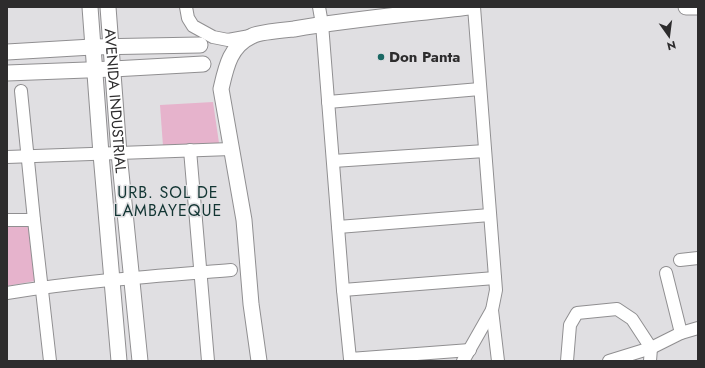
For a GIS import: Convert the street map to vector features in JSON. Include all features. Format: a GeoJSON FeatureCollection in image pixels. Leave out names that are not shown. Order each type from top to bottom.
{"type":"FeatureCollection","features":[{"type":"Feature","properties":{"kind":"street","name":"AVENIDA INDUSTRIAL"},"geometry":{"type":"LineString","coordinates":[[90,7],[92,47],[119,361]]}},
{"type":"Feature","properties":{"kind":"street","name":"AVENIDA INDUSTRIAL"},"geometry":{"type":"LineString","coordinates":[[108,7],[119,153],[140,361]]}},
{"type":"Feature","properties":{"kind":"street"},"geometry":{"type":"LineString","coordinates":[[186,7],[188,18],[193,26],[213,37],[228,40],[322,24],[469,7]]}},
{"type":"Feature","properties":{"kind":"street"},"geometry":{"type":"LineString","coordinates":[[319,7],[322,24],[342,290],[350,359],[470,350]]}},
{"type":"Feature","properties":{"kind":"street"},"geometry":{"type":"LineString","coordinates":[[464,361],[492,310],[496,290],[474,7]]}},
{"type":"Feature","properties":{"kind":"street"},"geometry":{"type":"LineString","coordinates":[[686,7],[698,7]]}},
{"type":"Feature","properties":{"kind":"street"},"geometry":{"type":"LineString","coordinates":[[252,35],[236,47],[230,55],[225,68],[221,89],[244,220],[251,304],[259,361]]}},
{"type":"Feature","properties":{"kind":"street"},"geometry":{"type":"LineString","coordinates":[[7,52],[92,47],[200,45],[213,37]]}},
{"type":"Feature","properties":{"kind":"street"},"geometry":{"type":"LineString","coordinates":[[7,73],[203,64]]}},
{"type":"Feature","properties":{"kind":"street"},"geometry":{"type":"LineString","coordinates":[[328,102],[480,89]]}},
{"type":"Feature","properties":{"kind":"street"},"geometry":{"type":"LineString","coordinates":[[21,91],[50,361]]}},
{"type":"Feature","properties":{"kind":"street"},"geometry":{"type":"LineString","coordinates":[[7,157],[231,149]]}},
{"type":"Feature","properties":{"kind":"street"},"geometry":{"type":"LineString","coordinates":[[190,150],[208,361]]}},
{"type":"Feature","properties":{"kind":"street"},"geometry":{"type":"LineString","coordinates":[[333,161],[485,151]]}},
{"type":"Feature","properties":{"kind":"street"},"geometry":{"type":"LineString","coordinates":[[338,227],[490,216]]}},
{"type":"Feature","properties":{"kind":"street"},"geometry":{"type":"LineString","coordinates":[[7,220],[34,220]]}},
{"type":"Feature","properties":{"kind":"street"},"geometry":{"type":"LineString","coordinates":[[680,260],[698,258]]}},
{"type":"Feature","properties":{"kind":"street"},"geometry":{"type":"LineString","coordinates":[[7,294],[41,288],[112,280],[231,270]]}},
{"type":"Feature","properties":{"kind":"street"},"geometry":{"type":"LineString","coordinates":[[666,273],[682,333]]}},
{"type":"Feature","properties":{"kind":"street"},"geometry":{"type":"LineString","coordinates":[[342,290],[496,278]]}},
{"type":"Feature","properties":{"kind":"street"},"geometry":{"type":"LineString","coordinates":[[568,361],[570,325],[577,313],[617,309],[632,319],[651,348],[650,361]]}},
{"type":"Feature","properties":{"kind":"street"},"geometry":{"type":"LineString","coordinates":[[492,310],[498,361]]}},
{"type":"Feature","properties":{"kind":"street"},"geometry":{"type":"LineString","coordinates":[[609,361],[651,348],[682,333],[698,328]]}},
{"type":"Feature","properties":{"kind":"shaded area"},"geometry":{"type":"Polygon","coordinates":[[[213,102],[219,143],[163,146],[160,105],[213,102]]]}},
{"type":"Feature","properties":{"kind":"shaded area"},"geometry":{"type":"Polygon","coordinates":[[[7,224],[29,224],[35,281],[7,286],[7,224]]]}},
{"type":"Feature","properties":{"kind":"place","name":"Don Panta"},"geometry":{"type":"Point","coordinates":[381,57]}},
{"type":"Feature","properties":{"kind":"district","name":"URB. SOL DE LAMBAYEQUE"},"geometry":{"type":"Point","coordinates":[168,201]}}]}
